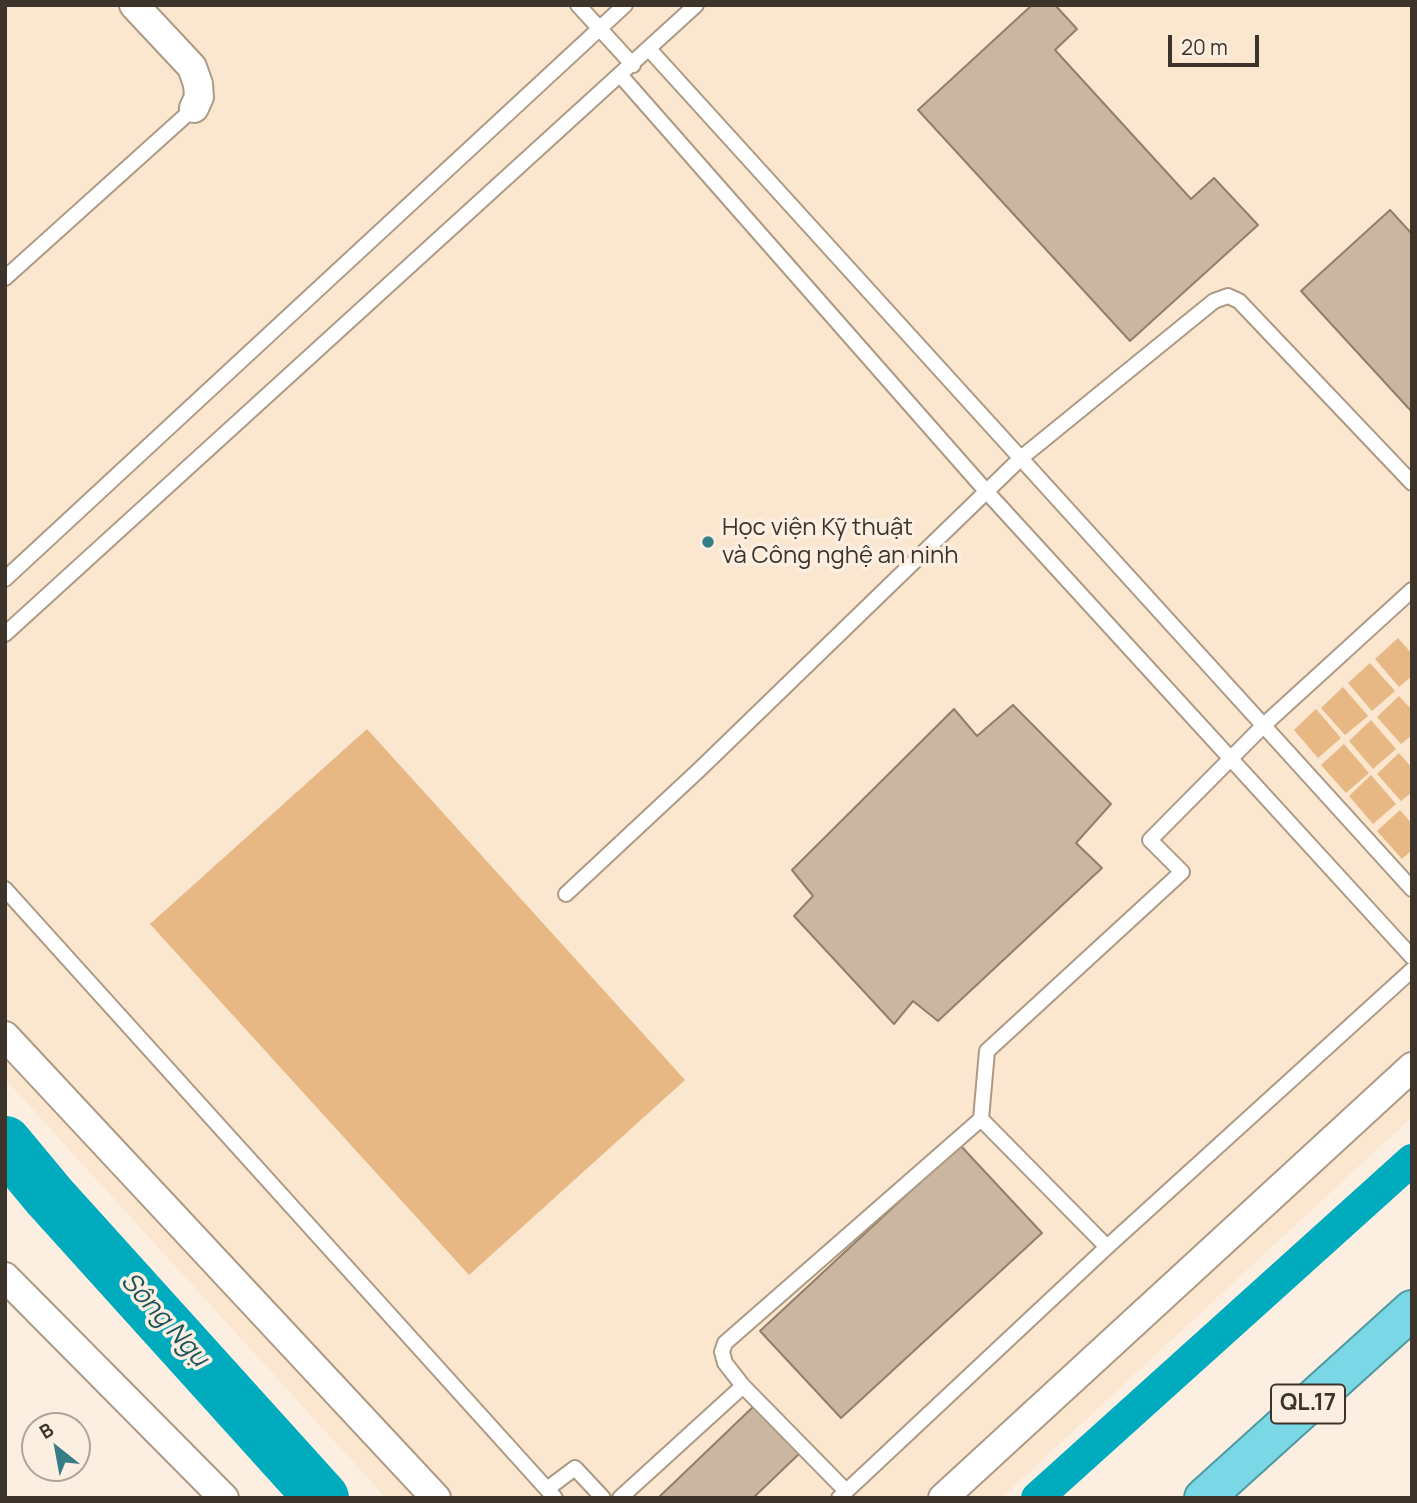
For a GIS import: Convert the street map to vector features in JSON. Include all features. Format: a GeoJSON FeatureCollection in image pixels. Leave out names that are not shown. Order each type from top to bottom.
{"type":"FeatureCollection","features":[{"type":"Feature","properties":{"kind":"highway","name":"QL.17"},"geometry":{"type":"LineString","coordinates":[[1204,1498],[1412,1310]]}},
{"type":"Feature","properties":{"kind":"street"},"geometry":{"type":"LineString","coordinates":[[134,5],[192,67],[199,97],[194,108]]}},
{"type":"Feature","properties":{"kind":"street"},"geometry":{"type":"LineString","coordinates":[[5,1036],[436,1498]]}},
{"type":"Feature","properties":{"kind":"street"},"geometry":{"type":"LineString","coordinates":[[943,1498],[1412,1067]]}},
{"type":"Feature","properties":{"kind":"street"},"geometry":{"type":"LineString","coordinates":[[5,1277],[218,1496]]}},
{"type":"Feature","properties":{"kind":"lane"},"geometry":{"type":"LineString","coordinates":[[578,5],[633,65]]}},
{"type":"Feature","properties":{"kind":"lane"},"geometry":{"type":"LineString","coordinates":[[5,579],[625,5]]}},
{"type":"Feature","properties":{"kind":"lane"},"geometry":{"type":"LineString","coordinates":[[5,634],[696,5]]}},
{"type":"Feature","properties":{"kind":"lane"},"geometry":{"type":"LineString","coordinates":[[649,49],[1265,724],[1412,889]]}},
{"type":"Feature","properties":{"kind":"lane"},"geometry":{"type":"LineString","coordinates":[[621,76],[986,491],[1412,957]]}},
{"type":"Feature","properties":{"kind":"lane"},"geometry":{"type":"LineString","coordinates":[[5,278],[194,108]]}},
{"type":"Feature","properties":{"kind":"lane"},"geometry":{"type":"LineString","coordinates":[[566,894],[700,769],[1021,458],[1214,301],[1228,296],[1239,301],[1412,482]]}},
{"type":"Feature","properties":{"kind":"lane"},"geometry":{"type":"LineString","coordinates":[[1412,590],[1265,724],[1150,840],[1182,872],[987,1051],[981,1119],[726,1343],[722,1352],[725,1363],[842,1494],[1107,1247],[1412,970]]}},
{"type":"Feature","properties":{"kind":"lane"},"geometry":{"type":"LineString","coordinates":[[5,889],[551,1493],[575,1468],[603,1498]]}},
{"type":"Feature","properties":{"kind":"lane"},"geometry":{"type":"LineString","coordinates":[[981,1119],[1107,1247]]}},
{"type":"Feature","properties":{"kind":"lane"},"geometry":{"type":"LineString","coordinates":[[620,1498],[743,1386]]}},
{"type":"Feature","properties":{"kind":"shaded area","name":"Học viện Kỹ thuật và Công nghệ an ninh"},"geometry":{"type":"Polygon","coordinates":[[[5,5],[1412,5],[1412,1117],[1001,1498],[386,1498],[5,1079],[5,5]]]}},
{"type":"Feature","properties":{"kind":"shaded area"},"geometry":{"type":"Polygon","coordinates":[[[1398,638],[1412,654],[1412,676],[1399,687],[1375,659],[1398,638]]]}},
{"type":"Feature","properties":{"kind":"shaded area"},"geometry":{"type":"Polygon","coordinates":[[[1370,663],[1395,691],[1372,711],[1348,683],[1370,663]]]}},
{"type":"Feature","properties":{"kind":"shaded area"},"geometry":{"type":"Polygon","coordinates":[[[1343,687],[1368,716],[1345,735],[1321,708],[1343,687]]]}},
{"type":"Feature","properties":{"kind":"shaded area"},"geometry":{"type":"Polygon","coordinates":[[[1399,696],[1412,710],[1412,735],[1401,744],[1377,717],[1399,696]]]}},
{"type":"Feature","properties":{"kind":"shaded area"},"geometry":{"type":"Polygon","coordinates":[[[1316,709],[1341,738],[1318,758],[1294,730],[1316,709]]]}},
{"type":"Feature","properties":{"kind":"shaded area"},"geometry":{"type":"Polygon","coordinates":[[[1371,720],[1396,749],[1373,769],[1349,741],[1371,720]]]}},
{"type":"Feature","properties":{"kind":"shaded area"},"geometry":{"type":"Polygon","coordinates":[[[367,729],[685,1080],[469,1275],[150,924],[367,729]]]}},
{"type":"Feature","properties":{"kind":"shaded area"},"geometry":{"type":"Polygon","coordinates":[[[1344,744],[1369,773],[1346,793],[1321,765],[1344,744]]]}},
{"type":"Feature","properties":{"kind":"shaded area"},"geometry":{"type":"Polygon","coordinates":[[[1399,753],[1412,768],[1412,792],[1401,801],[1377,774],[1399,753]]]}},
{"type":"Feature","properties":{"kind":"shaded area"},"geometry":{"type":"Polygon","coordinates":[[[1371,775],[1396,804],[1373,824],[1349,796],[1371,775]]]}},
{"type":"Feature","properties":{"kind":"shaded area"},"geometry":{"type":"Polygon","coordinates":[[[1400,810],[1412,824],[1412,850],[1402,859],[1377,831],[1400,810]]]}},
{"type":"Feature","properties":{"kind":"building"},"geometry":{"type":"Polygon","coordinates":[[[1032,5],[1055,5],[1077,29],[1055,50],[1191,199],[1214,178],[1258,225],[1130,341],[918,110],[1032,5]]]}},
{"type":"Feature","properties":{"kind":"building"},"geometry":{"type":"Polygon","coordinates":[[[1390,210],[1412,234],[1412,412],[1301,291],[1390,210]]]}},
{"type":"Feature","properties":{"kind":"building"},"geometry":{"type":"Polygon","coordinates":[[[1013,705],[1111,804],[1076,843],[1102,868],[938,1021],[913,1001],[894,1024],[794,916],[813,896],[792,870],[954,709],[977,736],[1013,705]]]}},
{"type":"Feature","properties":{"kind":"building"},"geometry":{"type":"Polygon","coordinates":[[[960,1145],[1042,1233],[841,1418],[760,1331],[960,1145]]]}},
{"type":"Feature","properties":{"kind":"building"},"geometry":{"type":"Polygon","coordinates":[[[754,1406],[800,1453],[753,1498],[658,1498],[754,1406]]]}},
{"type":"Feature","properties":{"kind":"waterway","name":"Sông Ngụ"},"geometry":{"type":"LineString","coordinates":[[5,1143],[49,1196],[322,1498]]}},
{"type":"Feature","properties":{"kind":"waterway"},"geometry":{"type":"LineString","coordinates":[[1037,1498],[1412,1160]]}},
{"type":"Feature","properties":{"kind":"place","name":"Học viện Kỹ thuật và Công nghệ an ninh"},"geometry":{"type":"Point","coordinates":[708,542]}}]}
